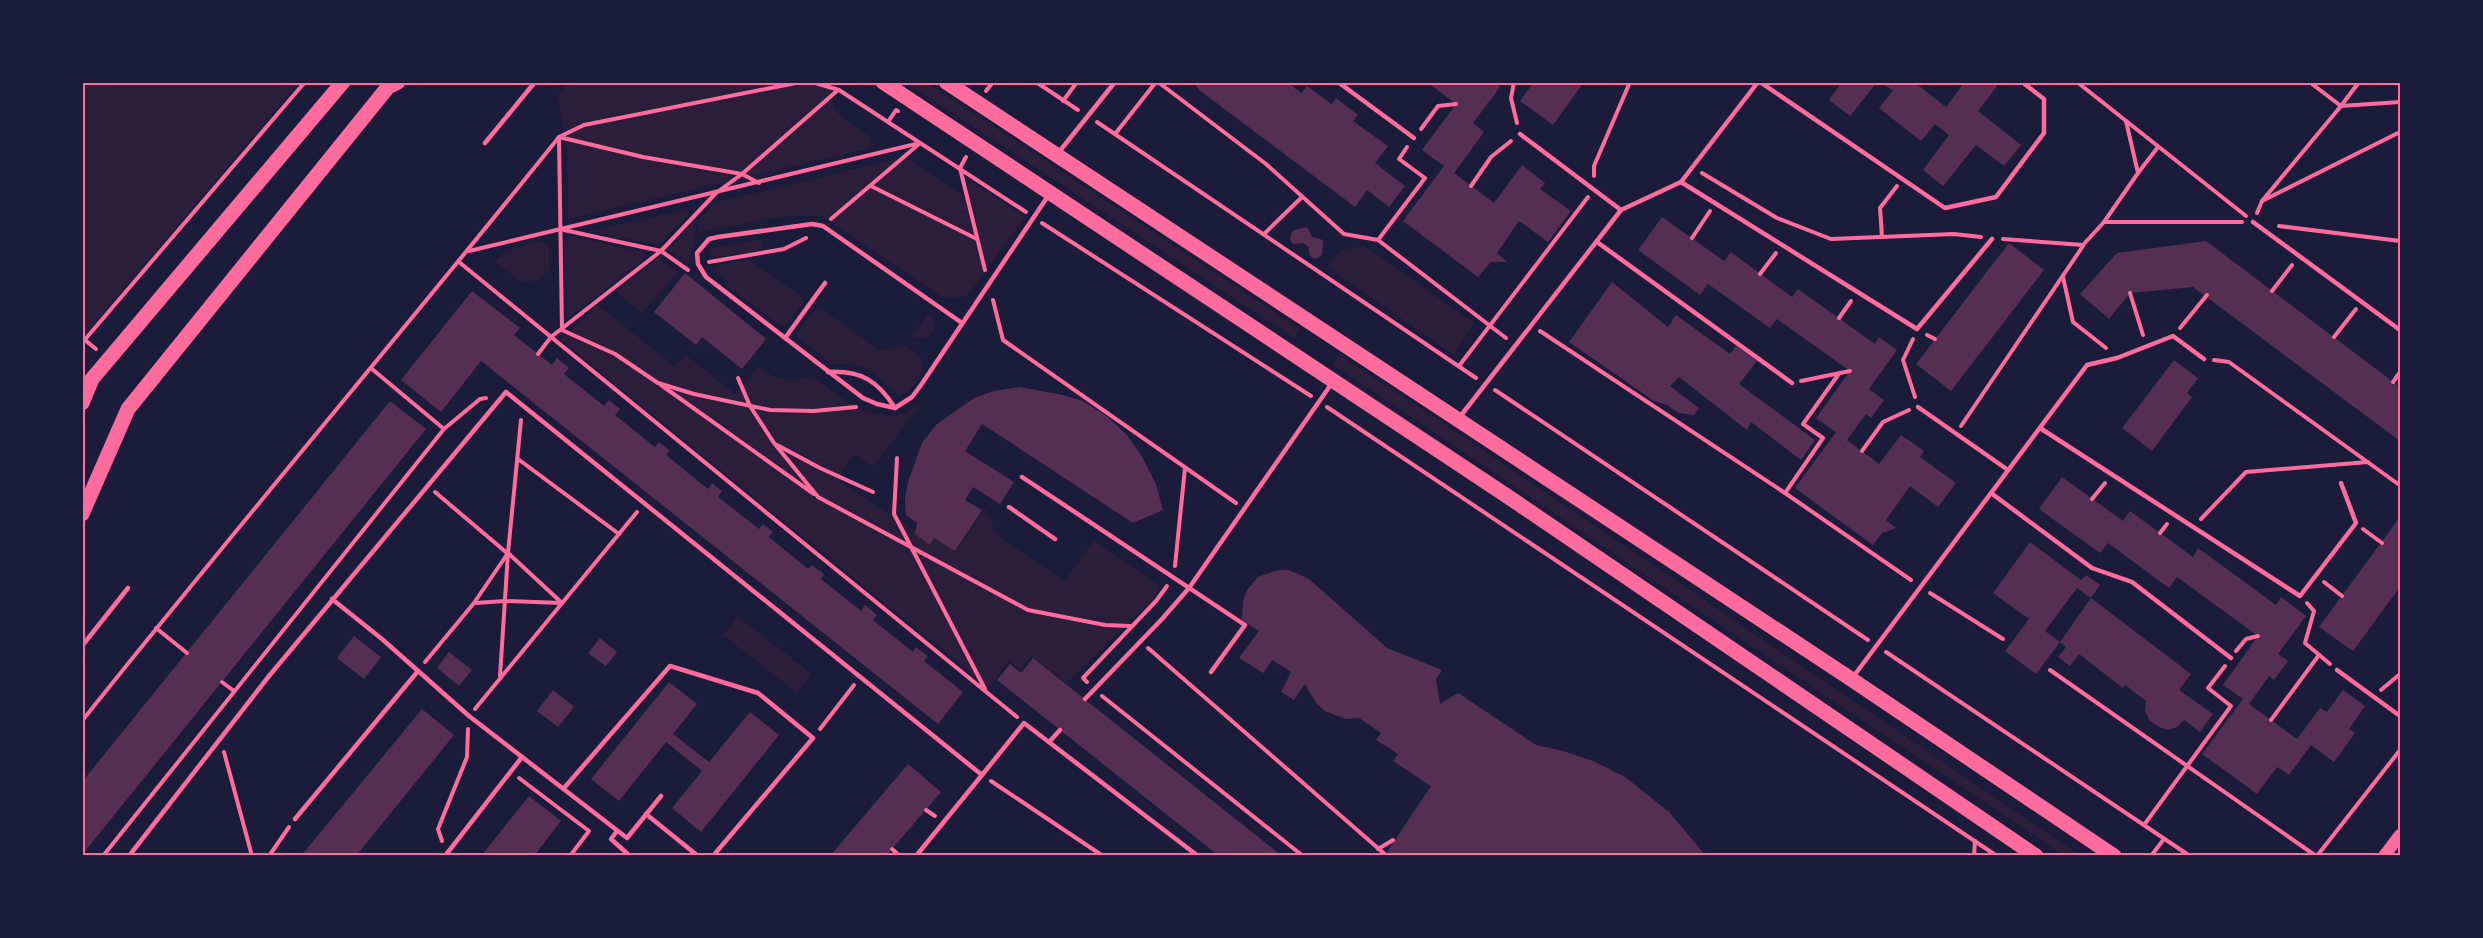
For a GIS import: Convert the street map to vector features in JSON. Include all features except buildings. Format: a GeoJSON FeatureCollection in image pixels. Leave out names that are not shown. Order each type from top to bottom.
{"type":"FeatureCollection","features":[{"type":"Feature","properties":{"kind":"main road"},"geometry":{"type":"LineString","coordinates":[[82,403],[92,379],[343,82]]}},
{"type":"Feature","properties":{"kind":"main road"},"geometry":{"type":"LineString","coordinates":[[82,514],[129,409],[388,87],[398,82]]}},
{"type":"Feature","properties":{"kind":"main road"},"geometry":{"type":"LineString","coordinates":[[883,82],[1519,504],[2036,855]]}},
{"type":"Feature","properties":{"kind":"main road"},"geometry":{"type":"LineString","coordinates":[[946,82],[1056,157],[1851,679],[2114,855]]}},
{"type":"Feature","properties":{"kind":"main road"},"geometry":{"type":"LineString","coordinates":[[2384,855],[2400,835]]}},
{"type":"Feature","properties":{"kind":"lane"},"geometry":{"type":"LineString","coordinates":[[485,143],[536,82]]}},
{"type":"Feature","properties":{"kind":"lane"},"geometry":{"type":"LineString","coordinates":[[1056,157],[1115,82]]}},
{"type":"Feature","properties":{"kind":"lane"},"geometry":{"type":"LineString","coordinates":[[1338,82],[1414,138]]}},
{"type":"Feature","properties":{"kind":"lane"},"geometry":{"type":"LineString","coordinates":[[1458,420],[1621,210],[1681,182],[1759,82],[1945,208],[1996,197],[2044,133],[2044,99],[2022,82]]}},
{"type":"Feature","properties":{"kind":"lane"},"geometry":{"type":"LineString","coordinates":[[1520,134],[1621,210]]}},
{"type":"Feature","properties":{"kind":"lane"},"geometry":{"type":"LineString","coordinates":[[1681,182],[1917,329],[1992,238]]}},
{"type":"Feature","properties":{"kind":"lane"},"geometry":{"type":"LineString","coordinates":[[962,323],[824,226],[812,224],[709,239],[697,253],[702,273],[828,372],[863,398],[895,408],[912,398],[1049,194]]}},
{"type":"Feature","properties":{"kind":"lane"},"geometry":{"type":"LineString","coordinates":[[2253,222],[2400,330]]}},
{"type":"Feature","properties":{"kind":"lane"},"geometry":{"type":"LineString","coordinates":[[1597,242],[1792,383]]}},
{"type":"Feature","properties":{"kind":"lane"},"geometry":{"type":"LineString","coordinates":[[785,338],[825,283]]}},
{"type":"Feature","properties":{"kind":"lane"},"geometry":{"type":"LineString","coordinates":[[1851,679],[2087,365],[2117,358],[2173,336],[2204,359]]}},
{"type":"Feature","properties":{"kind":"lane"},"geometry":{"type":"LineString","coordinates":[[828,372],[846,371],[870,380],[882,389],[895,408]]}},
{"type":"Feature","properties":{"kind":"lane"},"geometry":{"type":"LineString","coordinates":[[1085,699],[1155,627],[1189,588],[1333,382]]}},
{"type":"Feature","properties":{"kind":"lane"},"geometry":{"type":"LineString","coordinates":[[129,855],[332,599],[506,392],[982,776]]}},
{"type":"Feature","properties":{"kind":"lane"},"geometry":{"type":"LineString","coordinates":[[1918,407],[2008,470]]}},
{"type":"Feature","properties":{"kind":"lane"},"geometry":{"type":"LineString","coordinates":[[2040,428],[2300,596],[2356,523],[2342,483]]}},
{"type":"Feature","properties":{"kind":"lane"},"geometry":{"type":"LineString","coordinates":[[1022,477],[1245,625],[1211,672]]}},
{"type":"Feature","properties":{"kind":"lane"},"geometry":{"type":"LineString","coordinates":[[1991,493],[2092,568],[2132,582],[2231,658]]}},
{"type":"Feature","properties":{"kind":"lane"},"geometry":{"type":"LineString","coordinates":[[1009,507],[1055,538]]}},
{"type":"Feature","properties":{"kind":"lane"},"geometry":{"type":"LineString","coordinates":[[82,646],[128,588]]}},
{"type":"Feature","properties":{"kind":"lane"},"geometry":{"type":"LineString","coordinates":[[332,599],[469,716],[627,838],[661,795]]}},
{"type":"Feature","properties":{"kind":"lane"},"geometry":{"type":"LineString","coordinates":[[564,788],[670,666],[758,693],[813,738],[713,855]]}},
{"type":"Feature","properties":{"kind":"lane"},"geometry":{"type":"LineString","coordinates":[[2337,670],[2400,716]]}},
{"type":"Feature","properties":{"kind":"lane"},"geometry":{"type":"LineString","coordinates":[[295,819],[418,671]]}},
{"type":"Feature","properties":{"kind":"lane"},"geometry":{"type":"LineString","coordinates":[[916,855],[1024,723],[1198,855]]}},
{"type":"Feature","properties":{"kind":"lane"},"geometry":{"type":"LineString","coordinates":[[1050,741],[1060,729]]}},
{"type":"Feature","properties":{"kind":"lane"},"geometry":{"type":"LineString","coordinates":[[446,855],[522,757]]}},
{"type":"Feature","properties":{"kind":"lane"},"geometry":{"type":"LineString","coordinates":[[646,814],[698,855]]}},
{"type":"Feature","properties":{"kind":"lane"},"geometry":{"type":"LineString","coordinates":[[617,831],[611,840],[630,855]]}},
{"type":"Feature","properties":{"kind":"path"},"geometry":{"type":"LineString","coordinates":[[82,344],[305,82]]}},
{"type":"Feature","properties":{"kind":"path"},"geometry":{"type":"LineString","coordinates":[[82,721],[156,628],[372,369],[559,137],[584,125],[801,82]]}},
{"type":"Feature","properties":{"kind":"path"},"geometry":{"type":"LineString","coordinates":[[812,82],[839,90],[1319,402],[1997,855]]}},
{"type":"Feature","properties":{"kind":"path"},"geometry":{"type":"LineString","coordinates":[[1036,82],[2190,855]]}},
{"type":"Feature","properties":{"kind":"path"},"geometry":{"type":"LineString","coordinates":[[1063,100],[1077,82]]}},
{"type":"Feature","properties":{"kind":"path"},"geometry":{"type":"LineString","coordinates":[[1115,134],[1157,82],[1266,164],[1344,234],[1378,240],[1516,345]]}},
{"type":"Feature","properties":{"kind":"path"},"geometry":{"type":"LineString","coordinates":[[1471,186],[1491,157],[1520,134],[1511,98],[1514,82]]}},
{"type":"Feature","properties":{"kind":"path"},"geometry":{"type":"LineString","coordinates":[[1459,366],[1593,190],[1594,166],[1630,82]]}},
{"type":"Feature","properties":{"kind":"path"},"geometry":{"type":"LineString","coordinates":[[2077,82],[2253,222]]}},
{"type":"Feature","properties":{"kind":"path"},"geometry":{"type":"LineString","coordinates":[[2253,222],[2262,201],[2359,82]]}},
{"type":"Feature","properties":{"kind":"path"},"geometry":{"type":"LineString","coordinates":[[2312,84],[2341,106],[2400,102]]}},
{"type":"Feature","properties":{"kind":"path"},"geometry":{"type":"LineString","coordinates":[[538,354],[551,337],[661,251],[716,193],[742,174],[839,90]]}},
{"type":"Feature","properties":{"kind":"path"},"geometry":{"type":"LineString","coordinates":[[1378,240],[1425,178],[1399,159],[1438,106],[1456,104]]}},
{"type":"Feature","properties":{"kind":"path"},"geometry":{"type":"LineString","coordinates":[[2262,201],[2400,132]]}},
{"type":"Feature","properties":{"kind":"path"},"geometry":{"type":"LineString","coordinates":[[559,137],[643,157],[742,174],[759,183]]}},
{"type":"Feature","properties":{"kind":"path"},"geometry":{"type":"LineString","coordinates":[[559,137],[562,330]]}},
{"type":"Feature","properties":{"kind":"path"},"geometry":{"type":"LineString","coordinates":[[468,251],[759,183],[920,142]]}},
{"type":"Feature","properties":{"kind":"path"},"geometry":{"type":"LineString","coordinates":[[2138,173],[2158,147]]}},
{"type":"Feature","properties":{"kind":"path"},"geometry":{"type":"LineString","coordinates":[[960,168],[1003,340],[1244,509]]}},
{"type":"Feature","properties":{"kind":"path"},"geometry":{"type":"LineString","coordinates":[[1882,237],[1880,208],[1902,179]]}},
{"type":"Feature","properties":{"kind":"path"},"geometry":{"type":"LineString","coordinates":[[871,186],[978,239]]}},
{"type":"Feature","properties":{"kind":"path"},"geometry":{"type":"LineString","coordinates":[[1264,234],[1302,197]]}},
{"type":"Feature","properties":{"kind":"path"},"geometry":{"type":"LineString","coordinates":[[1692,238],[1716,204]]}},
{"type":"Feature","properties":{"kind":"path"},"geometry":{"type":"LineString","coordinates":[[2104,222],[2253,222],[2400,241]]}},
{"type":"Feature","properties":{"kind":"path"},"geometry":{"type":"LineString","coordinates":[[560,229],[661,251]]}},
{"type":"Feature","properties":{"kind":"path"},"geometry":{"type":"LineString","coordinates":[[1761,274],[1782,245]]}},
{"type":"Feature","properties":{"kind":"path"},"geometry":{"type":"LineString","coordinates":[[1956,434],[2084,245]]}},
{"type":"Feature","properties":{"kind":"path"},"geometry":{"type":"LineString","coordinates":[[2272,291],[2300,256]]}},
{"type":"Feature","properties":{"kind":"path"},"geometry":{"type":"LineString","coordinates":[[459,262],[1024,723]]}},
{"type":"Feature","properties":{"kind":"path"},"geometry":{"type":"LineString","coordinates":[[2063,276],[2073,322],[2117,358]]}},
{"type":"Feature","properties":{"kind":"path"},"geometry":{"type":"LineString","coordinates":[[1839,318],[1858,292]]}},
{"type":"Feature","properties":{"kind":"path"},"geometry":{"type":"LineString","coordinates":[[2130,293],[2146,346]]}},
{"type":"Feature","properties":{"kind":"path"},"geometry":{"type":"LineString","coordinates":[[2173,336],[2207,295]]}},
{"type":"Feature","properties":{"kind":"path"},"geometry":{"type":"LineString","coordinates":[[2334,337],[2362,302]]}},
{"type":"Feature","properties":{"kind":"path"},"geometry":{"type":"LineString","coordinates":[[1531,326],[2002,639]]}},
{"type":"Feature","properties":{"kind":"path"},"geometry":{"type":"LineString","coordinates":[[1862,451],[1883,422],[1918,407],[1903,360],[1917,329]]}},
{"type":"Feature","properties":{"kind":"path"},"geometry":{"type":"LineString","coordinates":[[562,330],[615,354],[818,497],[1028,610],[1105,625],[1155,627]]}},
{"type":"Feature","properties":{"kind":"path"},"geometry":{"type":"LineString","coordinates":[[2204,359],[2229,362],[2400,484]]}},
{"type":"Feature","properties":{"kind":"path"},"geometry":{"type":"LineString","coordinates":[[372,369],[444,429]]}},
{"type":"Feature","properties":{"kind":"path"},"geometry":{"type":"LineString","coordinates":[[1792,383],[1850,371]]}},
{"type":"Feature","properties":{"kind":"path"},"geometry":{"type":"LineString","coordinates":[[2393,382],[2400,372]]}},
{"type":"Feature","properties":{"kind":"path"},"geometry":{"type":"LineString","coordinates":[[1785,493],[1823,438],[1803,424],[1838,375]]}},
{"type":"Feature","properties":{"kind":"path"},"geometry":{"type":"LineString","coordinates":[[738,378],[750,406],[774,444],[818,497]]}},
{"type":"Feature","properties":{"kind":"path"},"geometry":{"type":"LineString","coordinates":[[658,383],[694,394],[770,410],[814,411],[877,404]]}},
{"type":"Feature","properties":{"kind":"path"},"geometry":{"type":"LineString","coordinates":[[103,855],[444,429],[480,399],[506,392],[521,420],[508,553],[500,678]]}},
{"type":"Feature","properties":{"kind":"path"},"geometry":{"type":"LineString","coordinates":[[774,444],[873,492]]}},
{"type":"Feature","properties":{"kind":"path"},"geometry":{"type":"LineString","coordinates":[[897,458],[894,514],[987,692]]}},
{"type":"Feature","properties":{"kind":"path"},"geometry":{"type":"LineString","coordinates":[[517,459],[618,534]]}},
{"type":"Feature","properties":{"kind":"path"},"geometry":{"type":"LineString","coordinates":[[2194,527],[2246,472],[2369,462]]}},
{"type":"Feature","properties":{"kind":"path"},"geometry":{"type":"LineString","coordinates":[[1185,468],[1174,578],[1156,601],[1083,678],[1094,690],[1303,855]]}},
{"type":"Feature","properties":{"kind":"path"},"geometry":{"type":"LineString","coordinates":[[2092,499],[2112,474]]}},
{"type":"Feature","properties":{"kind":"path"},"geometry":{"type":"LineString","coordinates":[[428,486],[508,553],[562,603]]}},
{"type":"Feature","properties":{"kind":"path"},"geometry":{"type":"LineString","coordinates":[[446,855],[438,829],[467,757],[469,716],[637,512]]}},
{"type":"Feature","properties":{"kind":"path"},"geometry":{"type":"LineString","coordinates":[[2356,523],[2382,543]]}},
{"type":"Feature","properties":{"kind":"path"},"geometry":{"type":"LineString","coordinates":[[418,671],[474,603],[508,553]]}},
{"type":"Feature","properties":{"kind":"path"},"geometry":{"type":"LineString","coordinates":[[2316,576],[2342,596]]}},
{"type":"Feature","properties":{"kind":"path"},"geometry":{"type":"LineString","coordinates":[[2300,596],[2313,611],[2305,643],[2337,670]]}},
{"type":"Feature","properties":{"kind":"path"},"geometry":{"type":"LineString","coordinates":[[474,603],[505,601],[562,603]]}},
{"type":"Feature","properties":{"kind":"path"},"geometry":{"type":"LineString","coordinates":[[156,628],[187,653]]}},
{"type":"Feature","properties":{"kind":"path"},"geometry":{"type":"LineString","coordinates":[[2144,825],[2231,706],[2208,688],[2246,639],[2258,636]]}},
{"type":"Feature","properties":{"kind":"path"},"geometry":{"type":"LineString","coordinates":[[1141,641],[1387,855]]}},
{"type":"Feature","properties":{"kind":"path"},"geometry":{"type":"LineString","coordinates":[[2271,720],[2319,655]]}},
{"type":"Feature","properties":{"kind":"path"},"geometry":{"type":"LineString","coordinates":[[2050,670],[2317,855],[2400,750]]}},
{"type":"Feature","properties":{"kind":"path"},"geometry":{"type":"LineString","coordinates":[[2374,696],[2400,674]]}},
{"type":"Feature","properties":{"kind":"path"},"geometry":{"type":"LineString","coordinates":[[813,738],[861,678]]}},
{"type":"Feature","properties":{"kind":"path"},"geometry":{"type":"LineString","coordinates":[[222,682],[234,691]]}},
{"type":"Feature","properties":{"kind":"path"},"geometry":{"type":"LineString","coordinates":[[82,707],[89,712]]}},
{"type":"Feature","properties":{"kind":"path"},"geometry":{"type":"LineString","coordinates":[[214,717],[252,855]]}},
{"type":"Feature","properties":{"kind":"path"},"geometry":{"type":"LineString","coordinates":[[510,772],[589,831],[570,855]]}},
{"type":"Feature","properties":{"kind":"path"},"geometry":{"type":"LineString","coordinates":[[982,776],[1103,855]]}},
{"type":"Feature","properties":{"kind":"path"},"geometry":{"type":"LineString","coordinates":[[269,855],[295,819]]}},
{"type":"Feature","properties":{"kind":"path"},"geometry":{"type":"LineString","coordinates":[[2151,855],[2164,838]]}},
{"type":"Feature","properties":{"kind":"path"},"geometry":{"type":"LineString","coordinates":[[1378,849],[1393,840]]}},
{"type":"Feature","properties":{"kind":"path"},"geometry":{"type":"LineString","coordinates":[[1974,855],[1975,841]]}},
{"type":"Feature","properties":{"kind":"path"},"geometry":{"type":"LineString","coordinates":[[892,849],[900,855]]}},
{"type":"Feature","properties":{"kind":"shaded area"},"geometry":{"type":"Polygon","coordinates":[[[568,82],[830,83],[833,105],[837,112],[871,138],[871,148],[568,219],[566,142],[557,96],[568,82]]]}},
{"type":"Feature","properties":{"kind":"shaded area"},"geometry":{"type":"Polygon","coordinates":[[[82,83],[299,83],[83,337],[82,83]]]}},
{"type":"Feature","properties":{"kind":"shaded area"},"geometry":{"type":"Polygon","coordinates":[[[907,83],[928,83],[1300,329],[1295,338],[907,83]]]}},
{"type":"Feature","properties":{"kind":"shaded area"},"geometry":{"type":"Polygon","coordinates":[[[903,157],[963,195],[971,183],[975,183],[1025,217],[968,295],[951,299],[942,297],[824,218],[783,217],[709,230],[700,234],[698,221],[714,203],[903,157]]]}},
{"type":"Feature","properties":{"kind":"shaded area"},"geometry":{"type":"Polygon","coordinates":[[[685,210],[689,214],[659,245],[590,231],[685,210]]]}},
{"type":"Feature","properties":{"kind":"shaded area"},"geometry":{"type":"Polygon","coordinates":[[[693,223],[695,236],[689,264],[669,250],[693,223]]]}},
{"type":"Feature","properties":{"kind":"shaded area"},"geometry":{"type":"Polygon","coordinates":[[[573,237],[643,252],[647,257],[567,319],[564,240],[573,237]]]}},
{"type":"Feature","properties":{"kind":"shaded area"},"geometry":{"type":"Polygon","coordinates":[[[759,240],[764,246],[761,250],[713,258],[709,253],[712,248],[759,240]]]}},
{"type":"Feature","properties":{"kind":"shaded area"},"geometry":{"type":"Polygon","coordinates":[[[536,241],[549,245],[549,270],[537,280],[522,283],[495,262],[503,253],[536,241]]]}},
{"type":"Feature","properties":{"kind":"shaded area"},"geometry":{"type":"Polygon","coordinates":[[[1365,246],[1474,323],[1454,355],[1328,267],[1340,250],[1365,246]]]}},
{"type":"Feature","properties":{"kind":"shaded area"},"geometry":{"type":"Polygon","coordinates":[[[658,258],[677,273],[642,313],[616,292],[658,258]]]}},
{"type":"Feature","properties":{"kind":"shaded area"},"geometry":{"type":"Polygon","coordinates":[[[748,260],[801,296],[803,302],[787,324],[781,326],[726,285],[728,281],[716,272],[718,265],[748,260]]]}},
{"type":"Feature","properties":{"kind":"shaded area"},"geometry":{"type":"Polygon","coordinates":[[[598,305],[674,366],[686,355],[735,394],[759,367],[778,378],[797,379],[812,376],[857,407],[883,415],[896,415],[909,411],[924,400],[873,467],[854,454],[837,480],[932,541],[937,536],[958,549],[985,508],[997,535],[1065,581],[1094,540],[1160,586],[1154,599],[1066,683],[1032,656],[1021,668],[1008,661],[988,687],[561,340],[598,305]]]}},
{"type":"Feature","properties":{"kind":"shaded area"},"geometry":{"type":"Polygon","coordinates":[[[818,307],[880,350],[907,346],[921,358],[924,369],[908,393],[898,395],[873,371],[853,364],[830,364],[798,338],[797,332],[818,307]]]}},
{"type":"Feature","properties":{"kind":"shaded area"},"geometry":{"type":"Polygon","coordinates":[[[928,313],[934,319],[934,330],[926,339],[912,336],[928,313]]]}},
{"type":"Feature","properties":{"kind":"shaded area"},"geometry":{"type":"Polygon","coordinates":[[[1339,355],[1454,430],[2080,855],[2063,855],[1332,364],[1339,355]]]}},
{"type":"Feature","properties":{"kind":"shaded area"},"geometry":{"type":"Polygon","coordinates":[[[737,616],[812,674],[797,693],[723,635],[737,616]]]}}]}
